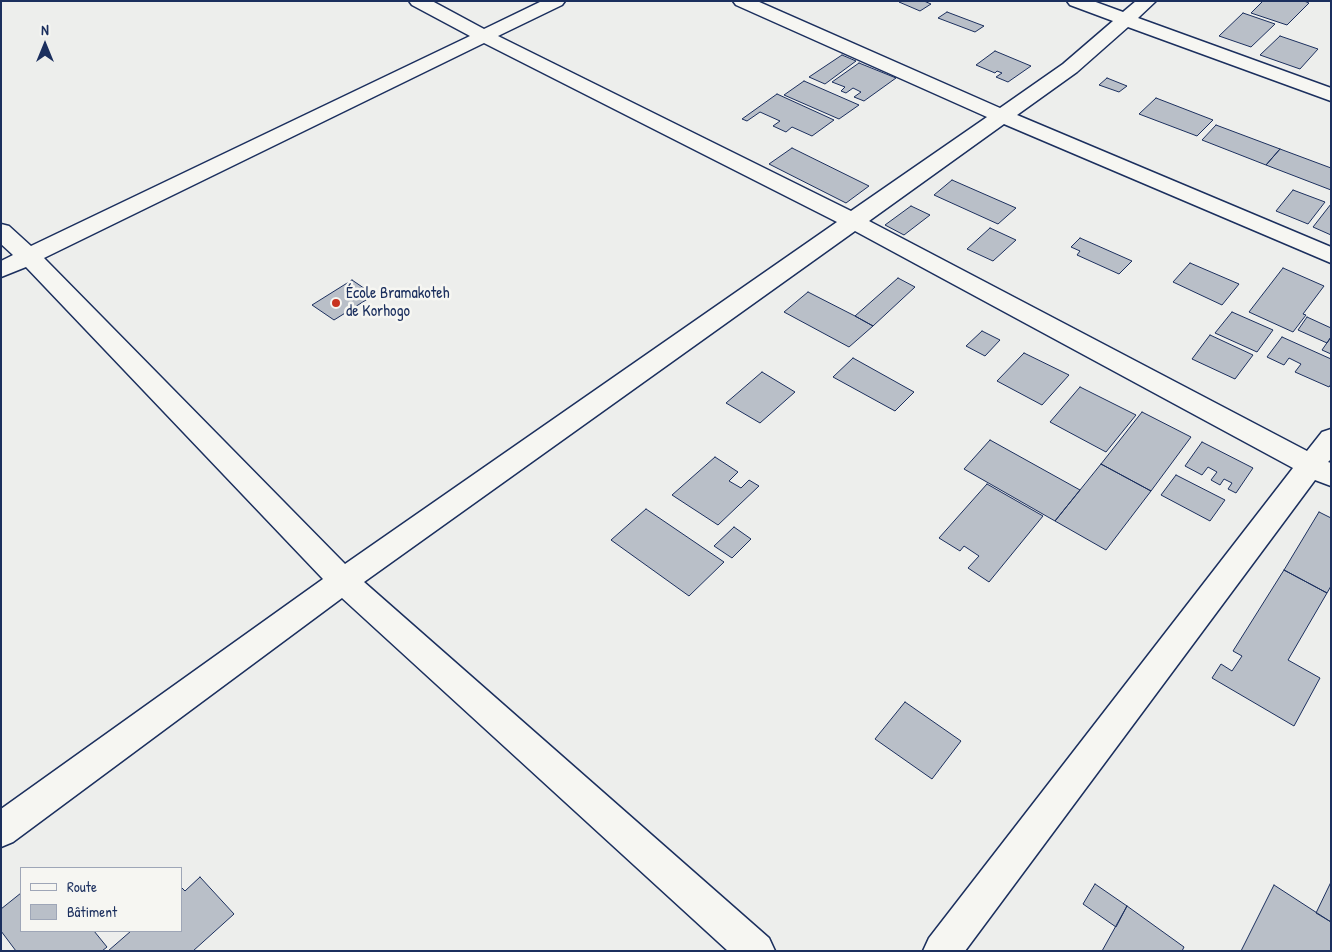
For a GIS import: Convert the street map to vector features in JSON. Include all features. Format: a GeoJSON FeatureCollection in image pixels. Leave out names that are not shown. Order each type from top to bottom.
{"type":"FeatureCollection","features":[{"type":"Feature","properties":{"kind":"street"},"geometry":{"type":"LineString","coordinates":[[418,1],[853,221],[1321,471]]}},
{"type":"Feature","properties":{"kind":"street"},"geometry":{"type":"LineString","coordinates":[[1,270],[556,1]]}},
{"type":"Feature","properties":{"kind":"street"},"geometry":{"type":"LineString","coordinates":[[742,1],[1002,116],[1331,256]]}},
{"type":"Feature","properties":{"kind":"street"},"geometry":{"type":"LineString","coordinates":[[1076,1],[1331,95]]}},
{"type":"Feature","properties":{"kind":"street"},"geometry":{"type":"LineString","coordinates":[[1,830],[343,581],[1070,68],[1147,1]]}},
{"type":"Feature","properties":{"kind":"street"},"geometry":{"type":"LineString","coordinates":[[1,231],[29,257],[343,581],[756,951]]}},
{"type":"Feature","properties":{"kind":"street"},"geometry":{"type":"LineString","coordinates":[[942,951],[1321,471],[1331,439]]}},
{"type":"Feature","properties":{"kind":"building"},"geometry":{"type":"Polygon","coordinates":[[[924,1],[931,4],[920,11],[899,2],[924,1]]]}},
{"type":"Feature","properties":{"kind":"building"},"geometry":{"type":"Polygon","coordinates":[[[1263,1],[1304,1],[1309,3],[1287,25],[1251,13],[1263,1]]]}},
{"type":"Feature","properties":{"kind":"building"},"geometry":{"type":"Polygon","coordinates":[[[947,12],[984,26],[975,32],[938,18],[947,12]]]}},
{"type":"Feature","properties":{"kind":"building"},"geometry":{"type":"Polygon","coordinates":[[[1243,13],[1275,24],[1251,47],[1219,36],[1243,13]]]}},
{"type":"Feature","properties":{"kind":"building"},"geometry":{"type":"Polygon","coordinates":[[[1280,36],[1318,49],[1300,69],[1260,55],[1280,36]]]}},
{"type":"Feature","properties":{"kind":"building"},"geometry":{"type":"Polygon","coordinates":[[[995,51],[1031,66],[1008,82],[996,77],[1002,73],[997,71],[995,73],[976,65],[995,51]]]}},
{"type":"Feature","properties":{"kind":"building"},"geometry":{"type":"Polygon","coordinates":[[[842,55],[856,61],[825,84],[809,77],[842,55]]]}},
{"type":"Feature","properties":{"kind":"building"},"geometry":{"type":"Polygon","coordinates":[[[859,63],[896,78],[864,101],[854,97],[861,92],[853,88],[846,93],[841,91],[845,87],[832,82],[859,63]]]}},
{"type":"Feature","properties":{"kind":"building"},"geometry":{"type":"Polygon","coordinates":[[[1107,78],[1127,86],[1119,92],[1099,85],[1107,78]]]}},
{"type":"Feature","properties":{"kind":"building"},"geometry":{"type":"Polygon","coordinates":[[[804,81],[859,105],[839,119],[784,95],[804,81]]]}},
{"type":"Feature","properties":{"kind":"building"},"geometry":{"type":"Polygon","coordinates":[[[777,94],[834,120],[812,136],[792,127],[786,132],[773,126],[780,121],[760,112],[747,121],[742,119],[777,94]]]}},
{"type":"Feature","properties":{"kind":"building"},"geometry":{"type":"Polygon","coordinates":[[[1156,98],[1213,120],[1197,136],[1139,114],[1156,98]]]}},
{"type":"Feature","properties":{"kind":"building"},"geometry":{"type":"Polygon","coordinates":[[[1216,125],[1280,149],[1266,165],[1202,140],[1216,125]]]}},
{"type":"Feature","properties":{"kind":"building"},"geometry":{"type":"Polygon","coordinates":[[[792,148],[869,186],[846,203],[769,164],[792,148]]]}},
{"type":"Feature","properties":{"kind":"building"},"geometry":{"type":"Polygon","coordinates":[[[1280,149],[1331,168],[1331,190],[1266,165],[1280,149]]]}},
{"type":"Feature","properties":{"kind":"building"},"geometry":{"type":"Polygon","coordinates":[[[952,180],[1016,208],[998,224],[934,195],[952,180]]]}},
{"type":"Feature","properties":{"kind":"building"},"geometry":{"type":"Polygon","coordinates":[[[1293,190],[1325,202],[1308,224],[1276,211],[1293,190]]]}},
{"type":"Feature","properties":{"kind":"building"},"geometry":{"type":"Polygon","coordinates":[[[1331,204],[1331,235],[1313,227],[1331,204]]]}},
{"type":"Feature","properties":{"kind":"building"},"geometry":{"type":"Polygon","coordinates":[[[911,206],[930,215],[904,235],[885,225],[911,206]]]}},
{"type":"Feature","properties":{"kind":"building"},"geometry":{"type":"Polygon","coordinates":[[[990,228],[1016,240],[993,261],[967,249],[990,228]]]}},
{"type":"Feature","properties":{"kind":"building"},"geometry":{"type":"Polygon","coordinates":[[[1080,238],[1132,261],[1119,274],[1077,255],[1080,251],[1071,247],[1080,238]]]}},
{"type":"Feature","properties":{"kind":"building"},"geometry":{"type":"Polygon","coordinates":[[[1190,263],[1239,284],[1222,305],[1173,282],[1190,263]]]}},
{"type":"Feature","properties":{"kind":"building"},"geometry":{"type":"Polygon","coordinates":[[[1283,268],[1324,286],[1303,314],[1306,315],[1293,332],[1249,312],[1283,268]]]}},
{"type":"Feature","properties":{"kind":"building"},"geometry":{"type":"Polygon","coordinates":[[[898,278],[915,287],[873,326],[855,316],[898,278]]]}},
{"type":"Feature","properties":{"kind":"building"},"geometry":{"type":"Polygon","coordinates":[[[352,280],[374,295],[334,320],[312,305],[352,280]]]}},
{"type":"Feature","properties":{"kind":"building"},"geometry":{"type":"Polygon","coordinates":[[[808,292],[873,326],[849,347],[784,312],[808,292]]]}},
{"type":"Feature","properties":{"kind":"building"},"geometry":{"type":"Polygon","coordinates":[[[1232,312],[1273,330],[1257,352],[1215,333],[1232,312]]]}},
{"type":"Feature","properties":{"kind":"building"},"geometry":{"type":"Polygon","coordinates":[[[1307,317],[1331,328],[1331,337],[1327,343],[1298,330],[1307,317]]]}},
{"type":"Feature","properties":{"kind":"building"},"geometry":{"type":"Polygon","coordinates":[[[982,331],[1000,340],[985,356],[966,346],[982,331]]]}},
{"type":"Feature","properties":{"kind":"building"},"geometry":{"type":"Polygon","coordinates":[[[1210,335],[1253,355],[1235,379],[1192,359],[1210,335]]]}},
{"type":"Feature","properties":{"kind":"building"},"geometry":{"type":"Polygon","coordinates":[[[1282,337],[1331,359],[1331,384],[1329,387],[1295,372],[1301,364],[1289,358],[1284,365],[1267,357],[1282,337]]]}},
{"type":"Feature","properties":{"kind":"building"},"geometry":{"type":"Polygon","coordinates":[[[1331,337],[1331,354],[1322,350],[1331,337]]]}},
{"type":"Feature","properties":{"kind":"building"},"geometry":{"type":"Polygon","coordinates":[[[1024,353],[1069,375],[1042,405],[997,381],[1024,353]]]}},
{"type":"Feature","properties":{"kind":"building"},"geometry":{"type":"Polygon","coordinates":[[[853,358],[914,392],[895,411],[833,377],[853,358]]]}},
{"type":"Feature","properties":{"kind":"building"},"geometry":{"type":"Polygon","coordinates":[[[762,372],[795,392],[760,423],[726,403],[762,372]]]}},
{"type":"Feature","properties":{"kind":"building"},"geometry":{"type":"Polygon","coordinates":[[[1080,387],[1136,415],[1106,452],[1050,422],[1080,387]]]}},
{"type":"Feature","properties":{"kind":"building"},"geometry":{"type":"Polygon","coordinates":[[[1142,412],[1191,437],[1151,491],[1101,464],[1142,412]]]}},
{"type":"Feature","properties":{"kind":"building"},"geometry":{"type":"Polygon","coordinates":[[[990,440],[1080,490],[1055,521],[964,469],[990,440]]]}},
{"type":"Feature","properties":{"kind":"building"},"geometry":{"type":"Polygon","coordinates":[[[1202,442],[1253,468],[1236,493],[1228,489],[1232,483],[1224,479],[1220,485],[1211,480],[1217,472],[1208,467],[1202,475],[1185,466],[1202,442]]]}},
{"type":"Feature","properties":{"kind":"building"},"geometry":{"type":"Polygon","coordinates":[[[715,457],[738,472],[729,481],[741,488],[749,480],[759,486],[718,525],[672,495],[715,457]]]}},
{"type":"Feature","properties":{"kind":"building"},"geometry":{"type":"Polygon","coordinates":[[[1101,464],[1151,491],[1106,550],[1055,521],[1101,464]]]}},
{"type":"Feature","properties":{"kind":"building"},"geometry":{"type":"Polygon","coordinates":[[[1176,475],[1225,500],[1210,521],[1161,495],[1176,475]]]}},
{"type":"Feature","properties":{"kind":"building"},"geometry":{"type":"Polygon","coordinates":[[[987,484],[1043,516],[989,582],[968,568],[979,556],[964,546],[960,551],[939,538],[987,484]]]}},
{"type":"Feature","properties":{"kind":"building"},"geometry":{"type":"Polygon","coordinates":[[[646,509],[724,562],[689,596],[611,540],[646,509]]]}},
{"type":"Feature","properties":{"kind":"building"},"geometry":{"type":"Polygon","coordinates":[[[1319,512],[1331,518],[1331,586],[1327,593],[1284,570],[1319,512]]]}},
{"type":"Feature","properties":{"kind":"building"},"geometry":{"type":"Polygon","coordinates":[[[734,527],[751,539],[732,558],[714,546],[734,527]]]}},
{"type":"Feature","properties":{"kind":"building"},"geometry":{"type":"Polygon","coordinates":[[[1284,570],[1327,593],[1288,660],[1320,678],[1294,726],[1212,678],[1221,664],[1232,671],[1242,656],[1233,651],[1284,570]]]}},
{"type":"Feature","properties":{"kind":"building"},"geometry":{"type":"Polygon","coordinates":[[[905,702],[961,741],[932,779],[875,739],[905,702]]]}},
{"type":"Feature","properties":{"kind":"building"},"geometry":{"type":"Polygon","coordinates":[[[200,877],[234,914],[193,951],[108,951],[130,932],[182,932],[182,888],[185,891],[200,877]]]}},
{"type":"Feature","properties":{"kind":"building"},"geometry":{"type":"Polygon","coordinates":[[[1331,882],[1331,922],[1316,913],[1331,882]]]}},
{"type":"Feature","properties":{"kind":"building"},"geometry":{"type":"Polygon","coordinates":[[[1095,884],[1127,906],[1116,927],[1083,904],[1095,884]]]}},
{"type":"Feature","properties":{"kind":"building"},"geometry":{"type":"Polygon","coordinates":[[[1274,885],[1331,922],[1331,951],[1241,951],[1274,885]]]}},
{"type":"Feature","properties":{"kind":"building"},"geometry":{"type":"Polygon","coordinates":[[[20,894],[20,932],[95,932],[107,947],[102,951],[16,951],[1,931],[1,909],[20,894]]]}},
{"type":"Feature","properties":{"kind":"building"},"geometry":{"type":"Polygon","coordinates":[[[1127,906],[1184,947],[1182,951],[1102,951],[1127,906]]]}},
{"type":"Feature","properties":{"kind":"place","name":"École Bramakoteh de Korhogo"},"geometry":{"type":"Point","coordinates":[336,303]}}]}
